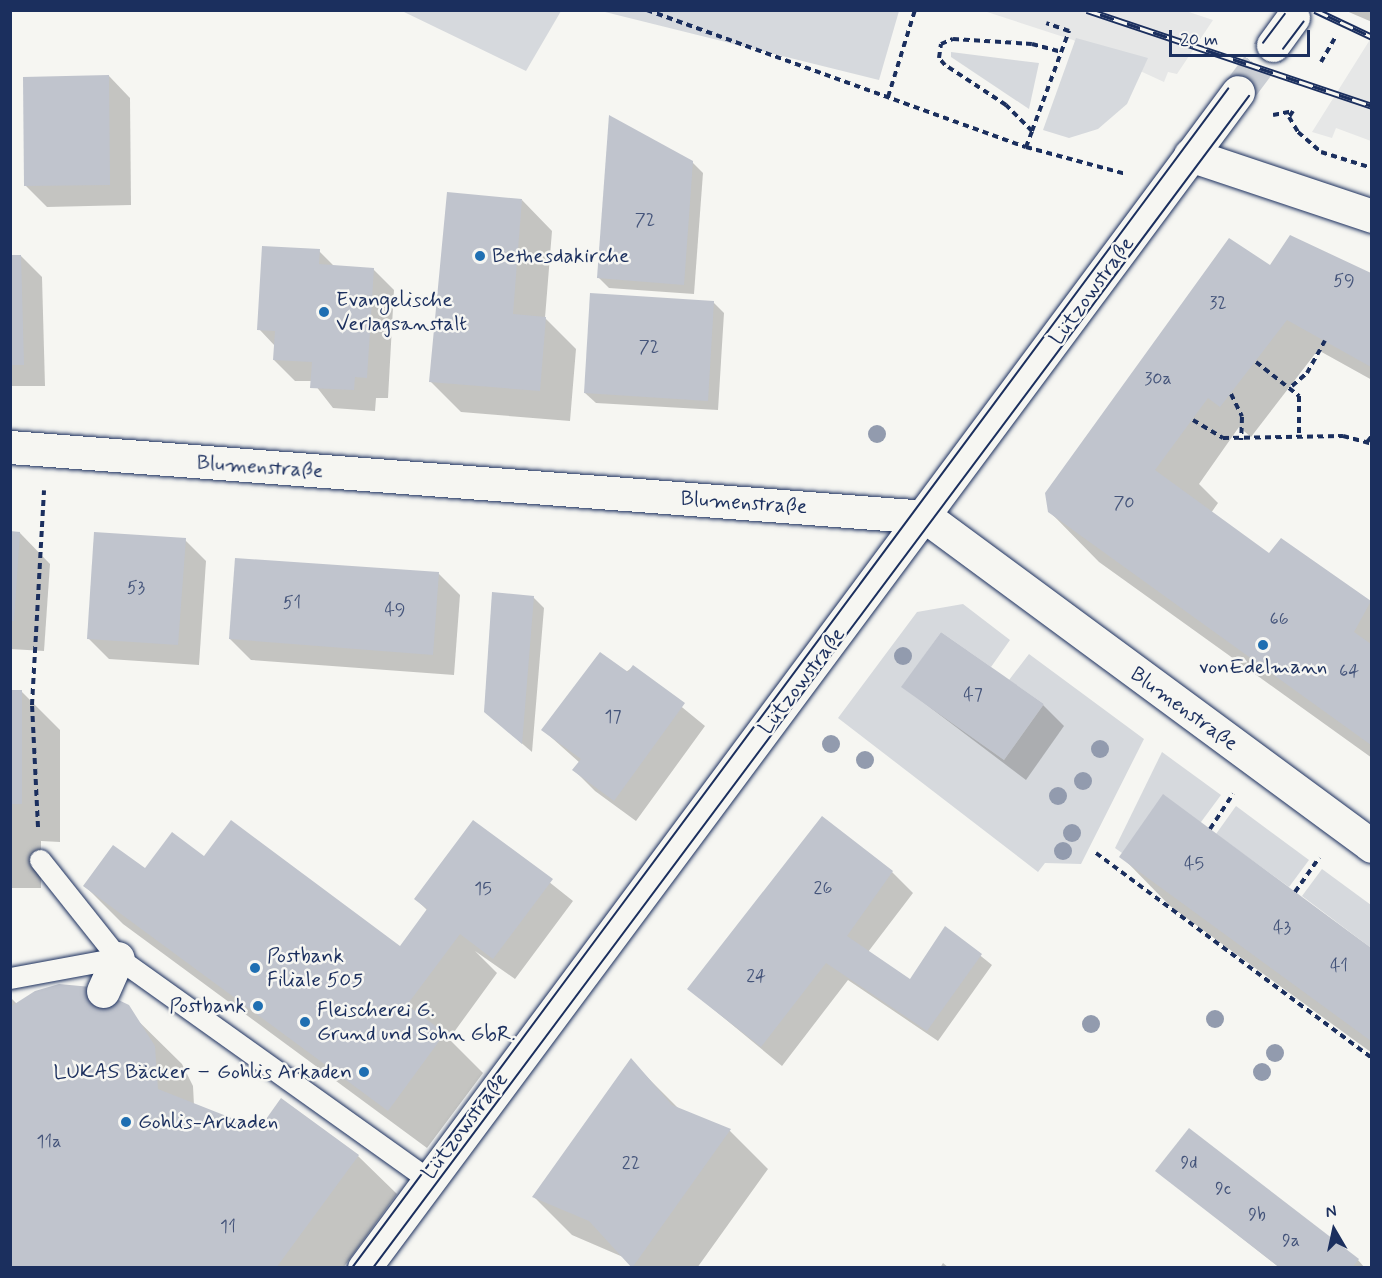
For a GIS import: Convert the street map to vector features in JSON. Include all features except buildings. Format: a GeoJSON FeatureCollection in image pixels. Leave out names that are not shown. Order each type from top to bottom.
{"type":"FeatureCollection","features":[{"type":"Feature","properties":{"kind":"street"},"geometry":{"type":"LineString","coordinates":[[1273,45],[1293,17]]}},
{"type":"Feature","properties":{"kind":"street","name":"Lützowstraße"},"geometry":{"type":"LineString","coordinates":[[364,1268],[426,1178],[926,517],[1238,92]]}},
{"type":"Feature","properties":{"kind":"street"},"geometry":{"type":"LineString","coordinates":[[1190,155],[1371,216]]}},
{"type":"Feature","properties":{"kind":"street","name":"Blumenstraße"},"geometry":{"type":"LineString","coordinates":[[10,447],[926,517],[1371,846]]}},
{"type":"Feature","properties":{"kind":"street"},"geometry":{"type":"LineString","coordinates":[[103,991],[118,958]]}},
{"type":"Feature","properties":{"kind":"lane"},"geometry":{"type":"LineString","coordinates":[[40,860],[118,958],[426,1178]]}},
{"type":"Feature","properties":{"kind":"lane"},"geometry":{"type":"LineString","coordinates":[[10,978],[118,958]]}},
{"type":"Feature","properties":{"kind":"path"},"geometry":{"type":"LineString","coordinates":[[647,10],[1026,147],[1167,187]]}},
{"type":"Feature","properties":{"kind":"path"},"geometry":{"type":"LineString","coordinates":[[888,97],[915,10]]}},
{"type":"Feature","properties":{"kind":"path"},"geometry":{"type":"LineString","coordinates":[[1026,147],[1069,31],[1046,23]]}},
{"type":"Feature","properties":{"kind":"path"},"geometry":{"type":"LineString","coordinates":[[1321,62],[1335,38]]}},
{"type":"Feature","properties":{"kind":"path"},"geometry":{"type":"LineString","coordinates":[[1032,131],[1006,105],[945,65],[939,58],[941,44],[953,39],[1032,44],[1061,52]]}},
{"type":"Feature","properties":{"kind":"path"},"geometry":{"type":"LineString","coordinates":[[1293,111],[1289,117],[1298,132],[1321,152],[1371,168]]}},
{"type":"Feature","properties":{"kind":"path"},"geometry":{"type":"LineString","coordinates":[[1292,386],[1307,373],[1325,341]]}},
{"type":"Feature","properties":{"kind":"path"},"geometry":{"type":"LineString","coordinates":[[1256,362],[1292,386],[1299,396],[1299,436]]}},
{"type":"Feature","properties":{"kind":"path"},"geometry":{"type":"LineString","coordinates":[[1231,394],[1242,417],[1241,440]]}},
{"type":"Feature","properties":{"kind":"path"},"geometry":{"type":"LineString","coordinates":[[1193,420],[1223,438],[1241,440],[1299,436],[1369,443],[1371,436]]}},
{"type":"Feature","properties":{"kind":"path"},"geometry":{"type":"LineString","coordinates":[[40,860],[32,705],[44,483]]}},
{"type":"Feature","properties":{"kind":"path"},"geometry":{"type":"LineString","coordinates":[[1210,829],[1234,794]]}},
{"type":"Feature","properties":{"kind":"path"},"geometry":{"type":"LineString","coordinates":[[1096,853],[1371,1058]]}},
{"type":"Feature","properties":{"kind":"path"},"geometry":{"type":"LineString","coordinates":[[1295,892],[1320,857]]}},
{"type":"Feature","properties":{"kind":"shaded area"},"geometry":{"type":"Polygon","coordinates":[[[899,10],[879,80],[601,11],[899,10]]]}},
{"type":"Feature","properties":{"kind":"shaded area"},"geometry":{"type":"Polygon","coordinates":[[[1183,10],[1213,20],[1177,74],[1168,72],[1164,82],[1073,40],[984,11],[1183,10]]]}},
{"type":"Feature","properties":{"kind":"shaded area"},"geometry":{"type":"Polygon","coordinates":[[[402,11],[561,11],[526,71],[402,11]]]}},
{"type":"Feature","properties":{"kind":"shaded area"},"geometry":{"type":"Polygon","coordinates":[[[1076,38],[1148,58],[1127,104],[1098,129],[1069,138],[1043,130],[1076,38]]]}},
{"type":"Feature","properties":{"kind":"shaded area"},"geometry":{"type":"Polygon","coordinates":[[[1371,38],[1371,141],[1336,128],[1332,138],[1312,132],[1371,38]]]}},
{"type":"Feature","properties":{"kind":"shaded area"},"geometry":{"type":"Polygon","coordinates":[[[951,52],[1039,63],[1029,109],[951,57],[951,52]]]}},
{"type":"Feature","properties":{"kind":"shaded area"},"geometry":{"type":"Polygon","coordinates":[[[963,604],[1010,640],[991,667],[941,632],[902,687],[1004,760],[1044,704],[1009,680],[1029,654],[1144,739],[1081,864],[1045,863],[1038,872],[838,718],[917,612],[963,604]]]}},
{"type":"Feature","properties":{"kind":"shaded area"},"geometry":{"type":"Polygon","coordinates":[[[1162,752],[1221,795],[1201,822],[1122,853],[1115,848],[1162,752]]]}},
{"type":"Feature","properties":{"kind":"shaded area"},"geometry":{"type":"Polygon","coordinates":[[[1236,806],[1309,860],[1289,887],[1216,834],[1236,806]]]}},
{"type":"Feature","properties":{"kind":"shaded area"},"geometry":{"type":"Polygon","coordinates":[[[1322,869],[1371,905],[1371,948],[1302,896],[1322,869]]]}},
{"type":"Feature","properties":{"kind":"tunnel"},"geometry":{"type":"LineString","coordinates":[[1238,92],[1273,45]]}},
{"type":"Feature","properties":{"kind":"tram line"},"geometry":{"type":"LineString","coordinates":[[1263,43],[1285,14]]}},
{"type":"Feature","properties":{"kind":"tram line"},"geometry":{"type":"LineString","coordinates":[[1283,49],[1303,22]]}},
{"type":"Feature","properties":{"kind":"tram line"},"geometry":{"type":"LineString","coordinates":[[352,1268],[1228,89]]}},
{"type":"Feature","properties":{"kind":"tram line"},"geometry":{"type":"LineString","coordinates":[[373,1268],[1249,96]]}},
{"type":"Feature","properties":{"kind":"railway"},"geometry":{"type":"LineString","coordinates":[[1087,10],[1372,106]]}},
{"type":"Feature","properties":{"kind":"railway"},"geometry":{"type":"LineString","coordinates":[[1315,10],[1372,37]]}},
{"type":"Feature","properties":{"kind":"place","name":"Bethesdakirche"},"geometry":{"type":"Point","coordinates":[480,256]}},
{"type":"Feature","properties":{"kind":"place","name":"Evangelische Verlagsanstalt"},"geometry":{"type":"Point","coordinates":[324,312]}},
{"type":"Feature","properties":{"kind":"place","name":"vonEdelmann"},"geometry":{"type":"Point","coordinates":[1263,645]}},
{"type":"Feature","properties":{"kind":"place","name":"Postbank Filiale 505"},"geometry":{"type":"Point","coordinates":[255,968]}},
{"type":"Feature","properties":{"kind":"place","name":"Postbank"},"geometry":{"type":"Point","coordinates":[258,1006]}},
{"type":"Feature","properties":{"kind":"place","name":"Fleischerei G. Grund und Sohn GbR."},"geometry":{"type":"Point","coordinates":[305,1022]}},
{"type":"Feature","properties":{"kind":"place","name":"LUKAS Bäcker – Gohlis Arkaden"},"geometry":{"type":"Point","coordinates":[364,1072]}},
{"type":"Feature","properties":{"kind":"place","name":"Gohlis-Arkaden"},"geometry":{"type":"Point","coordinates":[126,1122]}}]}
